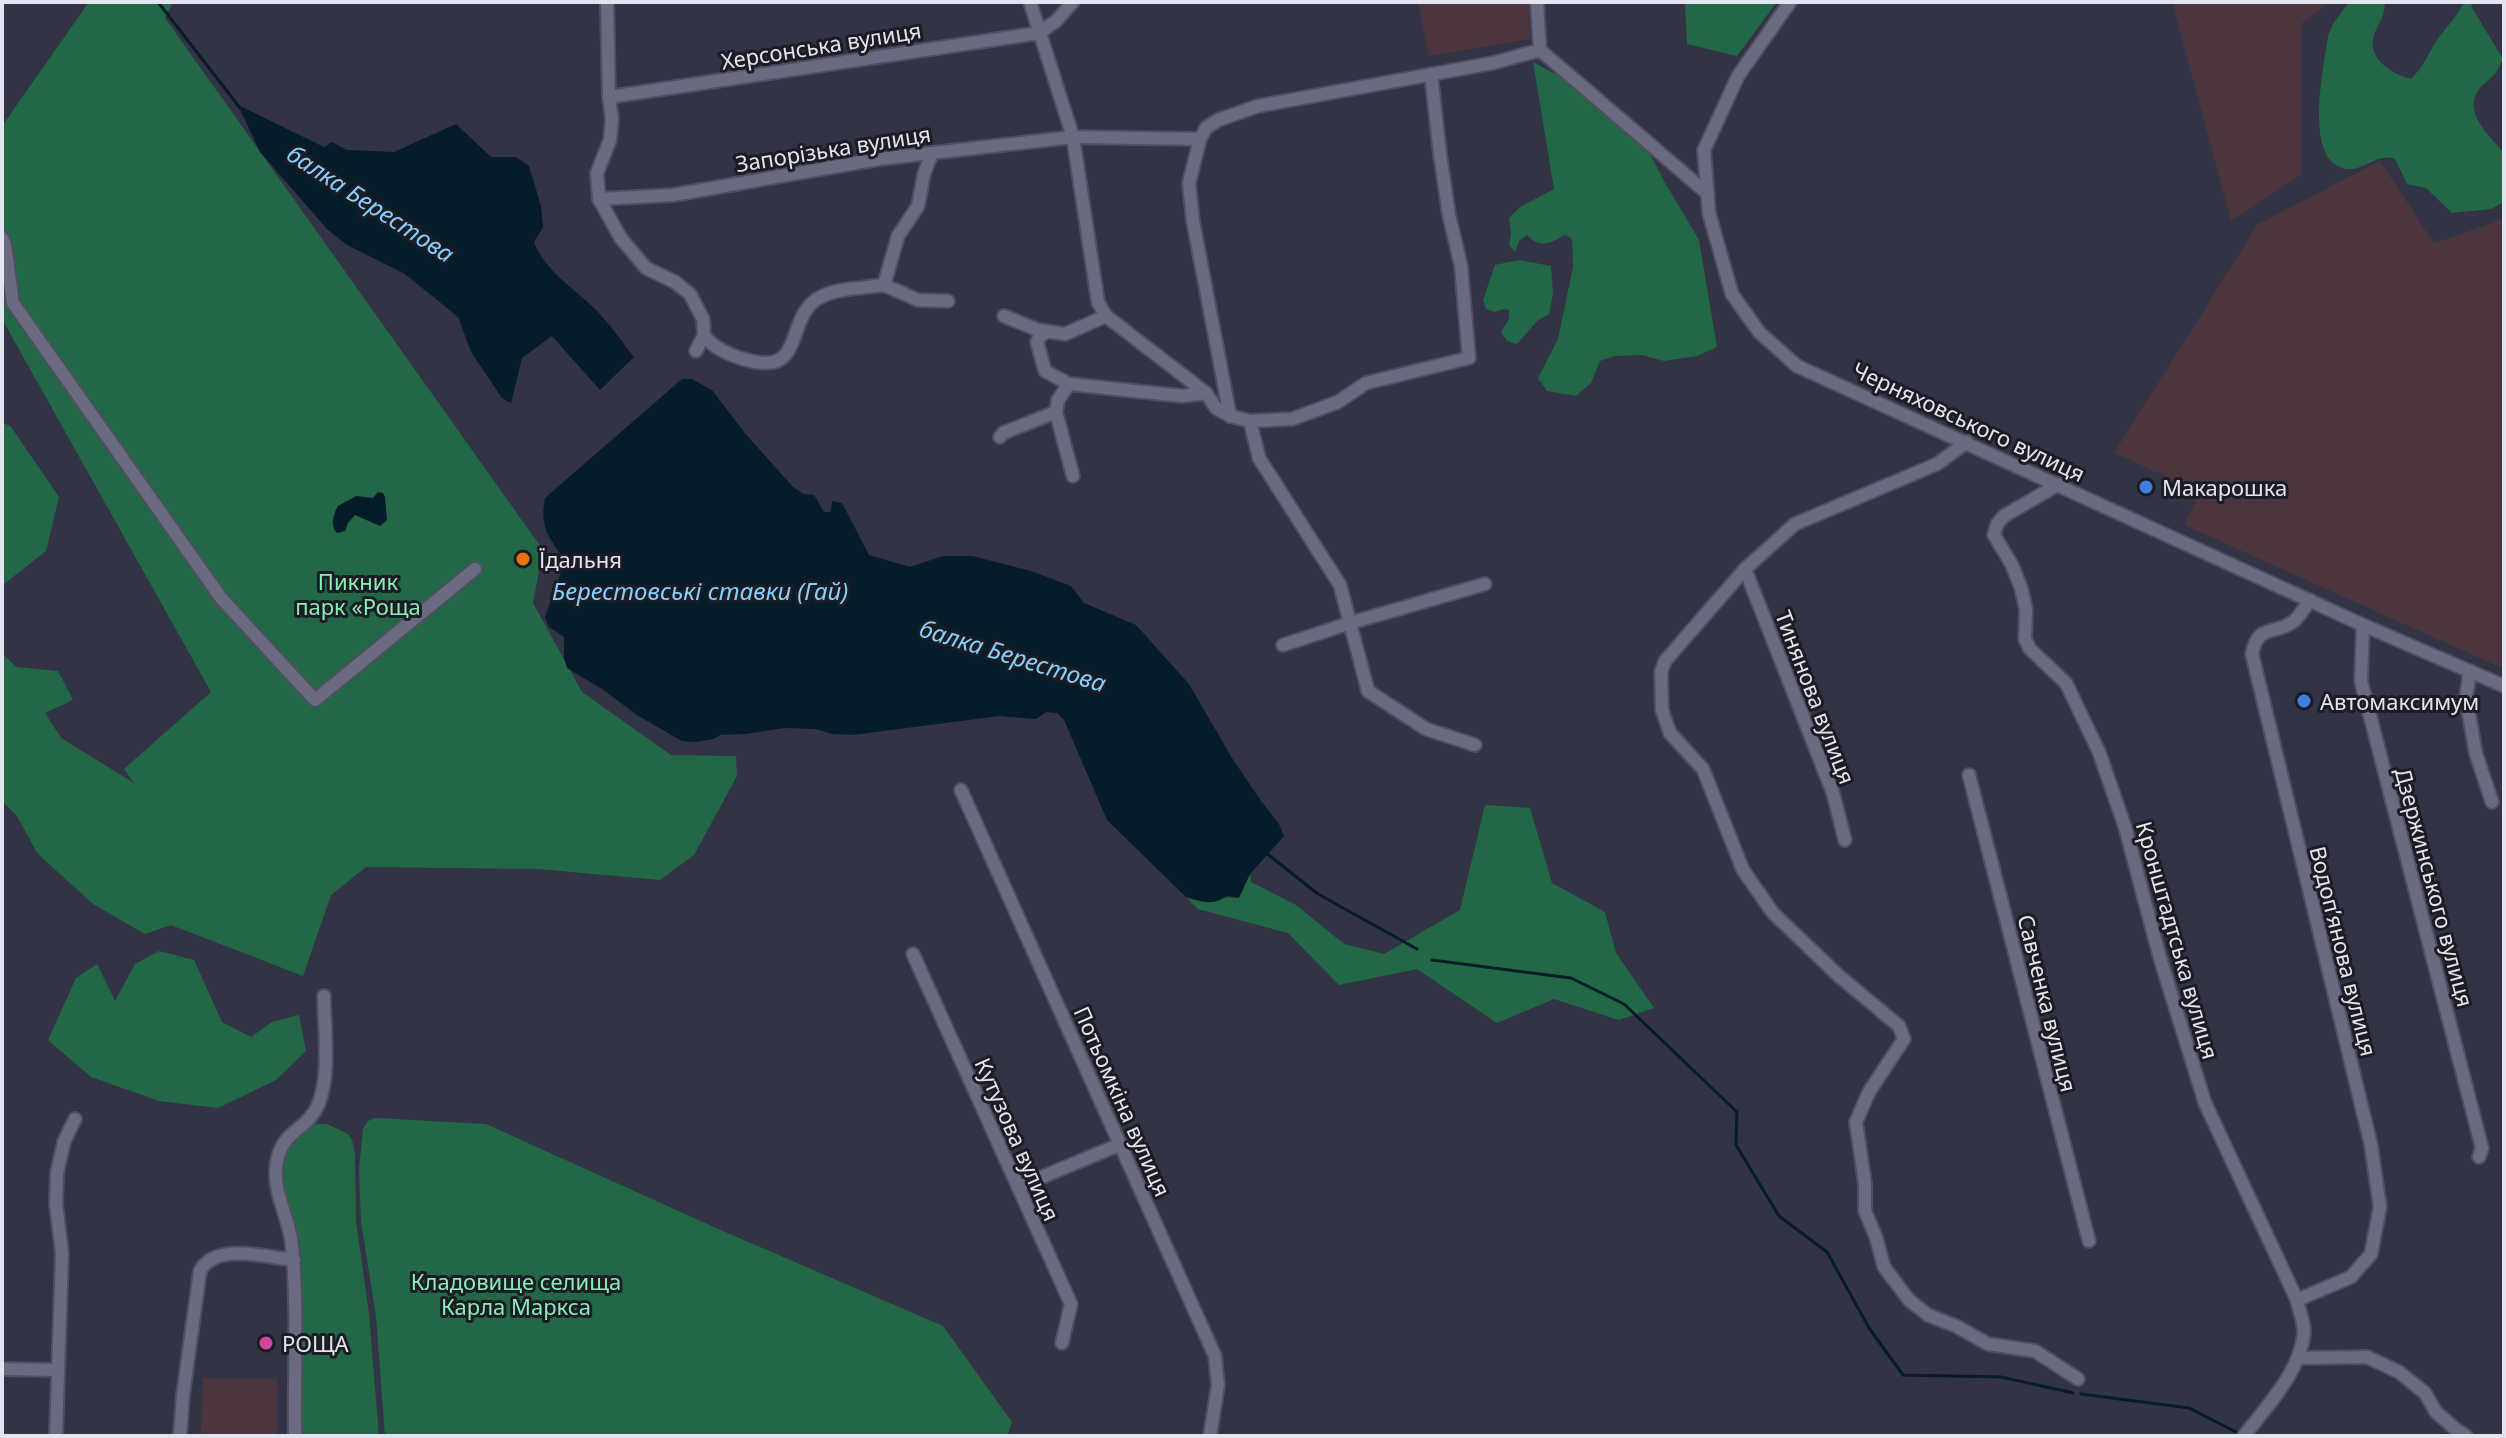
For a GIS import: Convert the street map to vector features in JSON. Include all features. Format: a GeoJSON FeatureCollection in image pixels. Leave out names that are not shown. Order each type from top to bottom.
{"type":"FeatureCollection","features":[{"type":"Feature","properties":{"kind":"street"},"geometry":{"type":"LineString","coordinates":[[607,2],[612,119],[610,140],[597,173],[599,199],[620,237],[646,268],[675,282],[690,294],[703,319],[704,335],[708,341],[736,357],[763,365],[780,360],[815,300],[831,293],[884,285],[918,300],[948,301]]}},
{"type":"Feature","properties":{"kind":"street"},"geometry":{"type":"LineString","coordinates":[[1030,2],[1073,137],[1098,302],[1106,316],[1206,393],[1216,408],[1230,416],[1250,421],[1292,419],[1338,402],[1366,383],[1469,358],[1461,266],[1444,185],[1431,74]]}},
{"type":"Feature","properties":{"kind":"street"},"geometry":{"type":"LineString","coordinates":[[1039,33],[1056,21],[1073,2]]}},
{"type":"Feature","properties":{"kind":"street"},"geometry":{"type":"LineString","coordinates":[[1537,2],[1540,50],[1708,194]]}},
{"type":"Feature","properties":{"kind":"street","name":"Черняховського вулиця"},"geometry":{"type":"LineString","coordinates":[[1790,2],[1738,76],[1704,150],[1711,220],[1732,294],[1759,332],[1797,366],[2363,625],[2504,686]]}},
{"type":"Feature","properties":{"kind":"street","name":"Херсонська вулиця"},"geometry":{"type":"LineString","coordinates":[[609,97],[1039,33]]}},
{"type":"Feature","properties":{"kind":"street"},"geometry":{"type":"LineString","coordinates":[[1230,416],[1193,221],[1189,183],[1200,139],[1206,128],[1218,120],[1258,106],[1493,63],[1540,50]]}},
{"type":"Feature","properties":{"kind":"street","name":"Запорізька вулиця"},"geometry":{"type":"LineString","coordinates":[[599,199],[673,195],[932,153],[1073,137],[1200,139]]}},
{"type":"Feature","properties":{"kind":"street"},"geometry":{"type":"LineString","coordinates":[[884,285],[898,236],[918,206],[932,153]]}},
{"type":"Feature","properties":{"kind":"street"},"geometry":{"type":"LineString","coordinates":[[2,238],[13,303],[221,598],[315,700],[475,569]]}},
{"type":"Feature","properties":{"kind":"street"},"geometry":{"type":"LineString","coordinates":[[1004,316],[1046,332],[1065,334],[1106,316]]}},
{"type":"Feature","properties":{"kind":"street"},"geometry":{"type":"LineString","coordinates":[[1046,332],[1037,342],[1045,371],[1069,384],[1182,396],[1206,393]]}},
{"type":"Feature","properties":{"kind":"street"},"geometry":{"type":"LineString","coordinates":[[696,351],[704,335]]}},
{"type":"Feature","properties":{"kind":"street"},"geometry":{"type":"LineString","coordinates":[[1069,384],[1058,400],[1056,412],[1073,476]]}},
{"type":"Feature","properties":{"kind":"street"},"geometry":{"type":"LineString","coordinates":[[1000,437],[1003,433],[1056,412]]}},
{"type":"Feature","properties":{"kind":"street"},"geometry":{"type":"LineString","coordinates":[[1250,421],[1259,458],[1340,585],[1368,691],[1426,729],[1475,745]]}},
{"type":"Feature","properties":{"kind":"street"},"geometry":{"type":"LineString","coordinates":[[1967,442],[1937,464],[1795,524],[1745,569],[1665,661],[1661,672],[1662,710],[1670,733],[1703,769],[1743,870],[1773,913],[1839,976],[1899,1026],[1904,1039],[1869,1092],[1856,1122],[1865,1211],[1884,1267],[1909,1300],[1928,1315],[1988,1344],[2035,1351],[2078,1379]]}},
{"type":"Feature","properties":{"kind":"street","name":"Кронштадтська вулиця"},"geometry":{"type":"LineString","coordinates":[[2059,484],[2004,516],[1997,524],[1994,535],[2021,588],[2026,609],[2025,639],[2030,649],[2066,683],[2099,752],[2125,827],[2160,958],[2205,1103],[2297,1300],[2304,1329],[2299,1358],[2244,1436]]}},
{"type":"Feature","properties":{"kind":"street","name":"Тинянова вулиця"},"geometry":{"type":"LineString","coordinates":[[1745,569],[1833,793],[1845,840]]}},
{"type":"Feature","properties":{"kind":"street"},"geometry":{"type":"LineString","coordinates":[[1283,645],[1485,584]]}},
{"type":"Feature","properties":{"kind":"street","name":"Водоп’янова вулиця"},"geometry":{"type":"LineString","coordinates":[[2297,1300],[2351,1277],[2371,1254],[2380,1207],[2371,1145],[2252,654],[2254,641],[2262,634],[2294,622],[2310,600]]}},
{"type":"Feature","properties":{"kind":"street","name":"Дзержинського вулиця"},"geometry":{"type":"LineString","coordinates":[[2363,625],[2361,681],[2482,1148],[2479,1157]]}},
{"type":"Feature","properties":{"kind":"street"},"geometry":{"type":"LineString","coordinates":[[2470,671],[2466,698],[2476,754],[2492,802]]}},
{"type":"Feature","properties":{"kind":"street","name":"Савченка вулиця"},"geometry":{"type":"LineString","coordinates":[[1969,775],[2089,1241]]}},
{"type":"Feature","properties":{"kind":"street","name":"Потьомкіна вулиця"},"geometry":{"type":"LineString","coordinates":[[961,790],[1215,1356],[1218,1385],[1210,1436]]}},
{"type":"Feature","properties":{"kind":"street","name":"Кутузова вулиця"},"geometry":{"type":"LineString","coordinates":[[913,954],[1071,1304],[1062,1343]]}},
{"type":"Feature","properties":{"kind":"street"},"geometry":{"type":"LineString","coordinates":[[295,1436],[294,1260],[290,1226],[277,1188],[276,1172],[281,1145],[316,1109],[323,1092],[324,996]]}},
{"type":"Feature","properties":{"kind":"street"},"geometry":{"type":"LineString","coordinates":[[56,1436],[62,1253],[56,1204],[57,1173],[69,1129],[75,1119]]}},
{"type":"Feature","properties":{"kind":"street"},"geometry":{"type":"LineString","coordinates":[[1018,1187],[1121,1144]]}},
{"type":"Feature","properties":{"kind":"street"},"geometry":{"type":"LineString","coordinates":[[180,1436],[183,1395],[203,1264],[225,1253],[294,1260]]}},
{"type":"Feature","properties":{"kind":"street"},"geometry":{"type":"LineString","coordinates":[[2299,1358],[2367,1357],[2399,1372],[2425,1393],[2436,1412],[2466,1436]]}},
{"type":"Feature","properties":{"kind":"street"},"geometry":{"type":"LineString","coordinates":[[2,1369],[57,1370]]}},
{"type":"Feature","properties":{"kind":"shaded area"},"geometry":{"type":"Polygon","coordinates":[[[1418,2],[1529,2],[1530,39],[1429,56],[1418,2]]]}},
{"type":"Feature","properties":{"kind":"shaded area"},"geometry":{"type":"Polygon","coordinates":[[[2172,2],[2331,2],[2301,24],[2301,175],[2231,221],[2172,2]]]}},
{"type":"Feature","properties":{"kind":"shaded area"},"geometry":{"type":"Polygon","coordinates":[[[2380,161],[2434,243],[2504,219],[2504,669],[2184,525],[2200,492],[2114,453],[2258,224],[2380,161]]]}},
{"type":"Feature","properties":{"kind":"shaded area"},"geometry":{"type":"Polygon","coordinates":[[[203,1378],[277,1379],[277,1436],[201,1436],[203,1378]]]}},
{"type":"Feature","properties":{"kind":"green space","name":"Пикник парк «Роща"},"geometry":{"type":"Polygon","coordinates":[[[89,2],[173,2],[165,18],[543,550],[533,603],[582,692],[671,755],[736,756],[737,776],[694,855],[660,880],[539,869],[366,867],[331,895],[303,976],[171,925],[145,934],[93,904],[37,853],[17,816],[2,801],[2,653],[16,667],[58,671],[73,700],[45,713],[61,738],[134,783],[124,769],[211,692],[2,319],[2,126],[89,2]]]}},
{"type":"Feature","properties":{"kind":"green space"},"geometry":{"type":"Polygon","coordinates":[[[1685,2],[1777,2],[1737,56],[1687,44],[1685,2]]]}},
{"type":"Feature","properties":{"kind":"green space"},"geometry":{"type":"Polygon","coordinates":[[[2349,2],[2385,2],[2373,39],[2375,54],[2390,70],[2411,79],[2464,2],[2475,2],[2471,6],[2503,59],[2495,74],[2478,90],[2474,108],[2480,124],[2504,153],[2504,202],[2491,209],[2452,213],[2426,188],[2407,184],[2395,159],[2382,158],[2353,169],[2333,163],[2324,150],[2320,132],[2320,90],[2328,36],[2349,2]]]}},
{"type":"Feature","properties":{"kind":"green space"},"geometry":{"type":"Polygon","coordinates":[[[1533,62],[1598,97],[1643,140],[1699,240],[1717,347],[1697,356],[1664,361],[1642,355],[1614,356],[1600,361],[1591,383],[1576,396],[1547,391],[1538,378],[1558,339],[1573,267],[1572,239],[1565,235],[1541,243],[1527,235],[1519,241],[1515,252],[1509,245],[1509,218],[1520,207],[1554,189],[1533,62]]]}},
{"type":"Feature","properties":{"kind":"green space"},"geometry":{"type":"Polygon","coordinates":[[[1519,260],[1551,266],[1553,294],[1549,314],[1537,321],[1517,344],[1507,341],[1501,332],[1509,319],[1509,310],[1495,312],[1486,309],[1483,300],[1495,265],[1519,260]]]}},
{"type":"Feature","properties":{"kind":"green space"},"geometry":{"type":"Polygon","coordinates":[[[2,422],[11,427],[59,497],[46,551],[4,584],[2,584],[2,422]]]}},
{"type":"Feature","properties":{"kind":"green space"},"geometry":{"type":"Polygon","coordinates":[[[1485,805],[1530,808],[1552,883],[1605,912],[1616,953],[1654,1008],[1619,1020],[1554,999],[1497,1023],[1417,969],[1339,985],[1288,933],[1198,909],[1186,897],[1201,900],[1238,898],[1250,874],[1251,882],[1296,905],[1344,944],[1384,954],[1460,910],[1485,805]]]}},
{"type":"Feature","properties":{"kind":"green space"},"geometry":{"type":"Polygon","coordinates":[[[159,951],[194,960],[222,1022],[251,1037],[272,1022],[299,1015],[306,1051],[276,1080],[218,1108],[159,1101],[91,1077],[48,1040],[76,978],[97,964],[115,1001],[135,964],[159,951]]]}},
{"type":"Feature","properties":{"kind":"green space","name":"Кладовище селища Карла Маркса"},"geometry":{"type":"Polygon","coordinates":[[[375,1118],[486,1124],[943,1326],[1012,1422],[1007,1436],[385,1436],[376,1316],[361,1222],[359,1169],[363,1129],[368,1121],[375,1118]]]}},
{"type":"Feature","properties":{"kind":"green space"},"geometry":{"type":"Polygon","coordinates":[[[327,1124],[348,1134],[355,1154],[356,1221],[369,1314],[379,1436],[300,1436],[297,1242],[282,1174],[288,1148],[298,1132],[327,1124]]]}},
{"type":"Feature","properties":{"kind":"water"},"geometry":{"type":"Polygon","coordinates":[[[238,105],[324,147],[332,142],[347,150],[394,152],[456,124],[491,157],[516,157],[529,166],[541,206],[543,227],[534,242],[539,252],[552,270],[610,325],[634,357],[600,390],[552,336],[522,358],[511,403],[502,398],[471,352],[458,317],[405,274],[347,245],[327,229],[260,152],[238,105]]]}},
{"type":"Feature","properties":{"kind":"water","name":"Берестовські ставки (Гай)"},"geometry":{"type":"Polygon","coordinates":[[[682,379],[692,379],[712,390],[793,487],[804,494],[814,495],[824,512],[831,512],[832,501],[842,503],[869,555],[910,567],[943,556],[972,556],[1034,572],[1071,586],[1084,603],[1136,625],[1189,684],[1232,758],[1279,824],[1284,836],[1250,874],[1239,898],[1227,896],[1207,902],[1186,897],[1107,820],[1064,720],[1057,713],[1046,712],[1036,719],[999,716],[853,735],[784,728],[721,735],[696,742],[682,741],[567,668],[564,637],[549,627],[545,617],[565,562],[545,525],[545,498],[682,379]]]}},
{"type":"Feature","properties":{"kind":"water"},"geometry":{"type":"Polygon","coordinates":[[[378,492],[385,497],[387,520],[380,526],[355,515],[345,531],[337,533],[333,520],[338,506],[356,496],[373,498],[378,492]]]}},
{"type":"Feature","properties":{"kind":"waterway","name":"балка Берестова"},"geometry":{"type":"LineString","coordinates":[[158,2],[240,108]]}},
{"type":"Feature","properties":{"kind":"waterway","name":"балка Берестова"},"geometry":{"type":"LineString","coordinates":[[1265,852],[1318,894],[1417,949]]}},
{"type":"Feature","properties":{"kind":"waterway","name":"балка Берестова"},"geometry":{"type":"LineString","coordinates":[[1432,960],[1571,978],[1624,1004],[1737,1112],[1736,1145],[1779,1216],[1827,1252],[1869,1328],[1903,1375],[2001,1377],[2073,1393]]}},
{"type":"Feature","properties":{"kind":"waterway","name":"балка Берестова"},"geometry":{"type":"LineString","coordinates":[[2081,1394],[2189,1408],[2240,1434]]}},
{"type":"Feature","properties":{"kind":"place","name":"Макарошка"},"geometry":{"type":"Point","coordinates":[2146,487]}},
{"type":"Feature","properties":{"kind":"place","name":"Їдальня"},"geometry":{"type":"Point","coordinates":[523,559]}},
{"type":"Feature","properties":{"kind":"place","name":"Автомаксимум"},"geometry":{"type":"Point","coordinates":[2304,701]}},
{"type":"Feature","properties":{"kind":"place","name":"РОЩА"},"geometry":{"type":"Point","coordinates":[266,1343]}}]}
